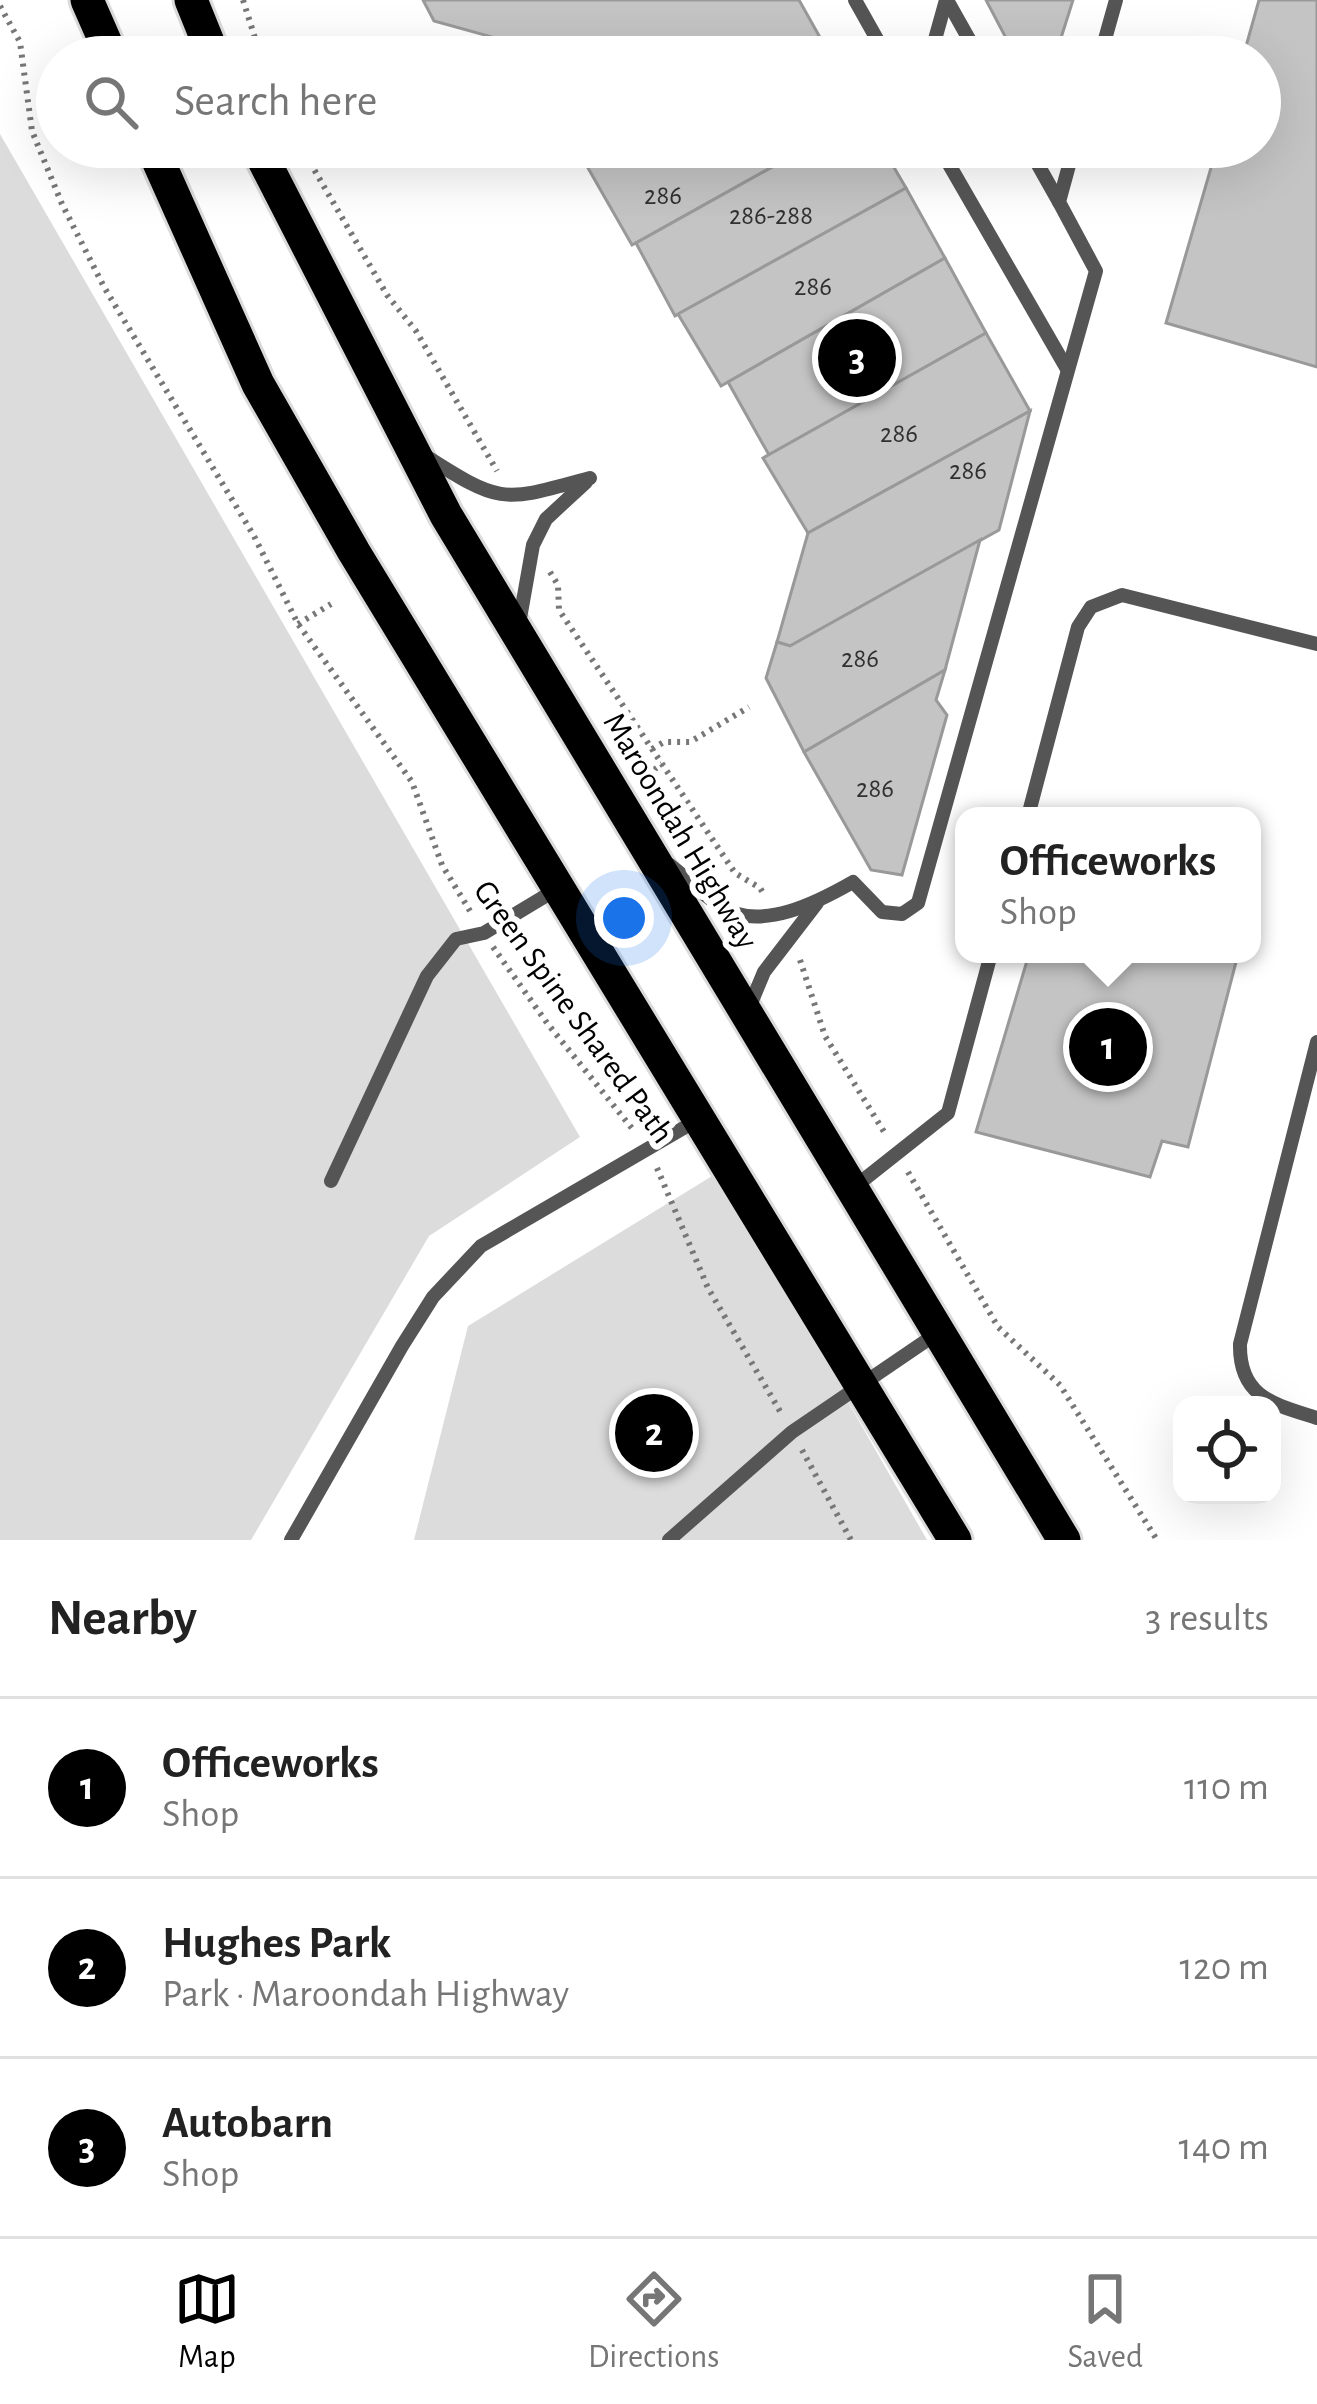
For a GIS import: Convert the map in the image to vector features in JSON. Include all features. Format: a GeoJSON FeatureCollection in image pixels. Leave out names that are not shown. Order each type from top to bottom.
{"type":"FeatureCollection","features":[{"type":"Feature","properties":{"kind":"highway"},"geometry":{"type":"LineString","coordinates":[[87,0],[103,36]]}},
{"type":"Feature","properties":{"kind":"highway"},"geometry":{"type":"LineString","coordinates":[[191,0],[206,36]]}},
{"type":"Feature","properties":{"kind":"highway"},"geometry":{"type":"LineString","coordinates":[[161,168],[257,384],[557,889],[956,1540]]}},
{"type":"Feature","properties":{"kind":"highway","name":"Maroondah Highway"},"geometry":{"type":"LineString","coordinates":[[268,168],[446,515],[1064,1540]]}},
{"type":"Feature","properties":{"kind":"lane"},"geometry":{"type":"LineString","coordinates":[[855,0],[875,36]]}},
{"type":"Feature","properties":{"kind":"lane"},"geometry":{"type":"LineString","coordinates":[[936,36],[947,0]]}},
{"type":"Feature","properties":{"kind":"lane"},"geometry":{"type":"LineString","coordinates":[[947,0],[967,36]]}},
{"type":"Feature","properties":{"kind":"lane"},"geometry":{"type":"LineString","coordinates":[[1106,36],[1116,0]]}},
{"type":"Feature","properties":{"kind":"lane"},"geometry":{"type":"LineString","coordinates":[[951,168],[1067,369]]}},
{"type":"Feature","properties":{"kind":"lane"},"geometry":{"type":"LineString","coordinates":[[648,846],[724,909],[747,917],[817,903],[854,882],[882,912],[902,914],[918,903],[1096,271],[1040,168]]}},
{"type":"Feature","properties":{"kind":"lane"},"geometry":{"type":"LineString","coordinates":[[1059,202],[1068,168]]}},
{"type":"Feature","properties":{"kind":"lane"},"geometry":{"type":"LineString","coordinates":[[415,449],[478,489],[506,497],[590,478],[547,519],[533,545],[517,634]]}},
{"type":"Feature","properties":{"kind":"lane"},"geometry":{"type":"LineString","coordinates":[[1030,807],[1078,627],[1091,607],[1122,596],[1317,644]]}},
{"type":"Feature","properties":{"kind":"lane"},"geometry":{"type":"LineString","coordinates":[[331,1181],[428,976],[456,939],[484,933],[557,889]]}},
{"type":"Feature","properties":{"kind":"lane"},"geometry":{"type":"LineString","coordinates":[[747,1012],[764,972],[817,903]]}},
{"type":"Feature","properties":{"kind":"lane"},"geometry":{"type":"LineString","coordinates":[[852,1189],[948,1113],[989,963]]}},
{"type":"Feature","properties":{"kind":"lane"},"geometry":{"type":"LineString","coordinates":[[1317,1042],[1240,1344],[1240,1370],[1266,1402],[1317,1418]]}},
{"type":"Feature","properties":{"kind":"lane"},"geometry":{"type":"LineString","coordinates":[[291,1540],[433,1297],[481,1246],[699,1119]]}},
{"type":"Feature","properties":{"kind":"lane"},"geometry":{"type":"LineString","coordinates":[[670,1540],[792,1432],[936,1334]]}},
{"type":"Feature","properties":{"kind":"path"},"geometry":{"type":"LineString","coordinates":[[243,0],[254,36]]}},
{"type":"Feature","properties":{"kind":"path","name":"Green Spine Shared Path"},"geometry":{"type":"LineString","coordinates":[[0,7],[20,42],[36,141]]}},
{"type":"Feature","properties":{"kind":"path","name":"Green Spine Shared Path"},"geometry":{"type":"LineString","coordinates":[[47,168],[104,287],[254,536],[298,624],[412,782],[442,866],[547,1023],[650,1151],[708,1288],[851,1540]]}},
{"type":"Feature","properties":{"kind":"path"},"geometry":{"type":"LineString","coordinates":[[313,168],[387,295],[416,331],[493,460],[506,497]]}},
{"type":"Feature","properties":{"kind":"path"},"geometry":{"type":"LineString","coordinates":[[533,545],[559,586],[560,610],[736,873],[760,888],[774,914]]}},
{"type":"Feature","properties":{"kind":"path"},"geometry":{"type":"LineString","coordinates":[[298,624],[331,604]]}},
{"type":"Feature","properties":{"kind":"path"},"geometry":{"type":"LineString","coordinates":[[652,749],[664,742],[690,742],[749,706]]}},
{"type":"Feature","properties":{"kind":"path"},"geometry":{"type":"LineString","coordinates":[[659,790],[648,774],[662,764]]}},
{"type":"Feature","properties":{"kind":"path"},"geometry":{"type":"LineString","coordinates":[[787,938],[805,969],[825,1036],[998,1327],[1060,1385],[1156,1540]]}},
{"type":"Feature","properties":{"kind":"shaded area"},"geometry":{"type":"Polygon","coordinates":[[[0,134],[580,1137],[429,1236],[251,1540],[0,1540],[0,134]]]}},
{"type":"Feature","properties":{"kind":"shaded area"},"geometry":{"type":"Polygon","coordinates":[[[717,1173],[927,1540],[414,1540],[468,1326],[717,1173]]]}},
{"type":"Feature","properties":{"kind":"building"},"geometry":{"type":"Polygon","coordinates":[[[423,0],[799,0],[819,36],[488,36],[434,21],[423,0]]]}},
{"type":"Feature","properties":{"kind":"building"},"geometry":{"type":"Polygon","coordinates":[[[986,0],[1073,0],[1062,36],[1005,36],[986,0]]]}},
{"type":"Feature","properties":{"kind":"building"},"geometry":{"type":"Polygon","coordinates":[[[1259,0],[1317,0],[1317,367],[1166,323],[1211,168],[1281,168],[1281,36],[1249,36],[1259,0]]]}},
{"type":"Feature","properties":{"kind":"building"},"geometry":{"type":"Polygon","coordinates":[[[588,168],[770,168],[632,245],[588,168]]]}},
{"type":"Feature","properties":{"kind":"building"},"geometry":{"type":"Polygon","coordinates":[[[770,168],[894,168],[906,188],[675,316],[636,243],[770,168]]]}},
{"type":"Feature","properties":{"kind":"building"},"geometry":{"type":"Polygon","coordinates":[[[906,188],[945,258],[721,386],[678,314],[906,188]]]}},
{"type":"Feature","properties":{"kind":"building"},"geometry":{"type":"Polygon","coordinates":[[[945,258],[986,333],[769,455],[728,382],[945,258]]]}},
{"type":"Feature","properties":{"kind":"building"},"geometry":{"type":"Polygon","coordinates":[[[986,333],[1030,411],[808,533],[763,458],[986,333]]]}},
{"type":"Feature","properties":{"kind":"building"},"geometry":{"type":"Polygon","coordinates":[[[1030,411],[999,530],[790,646],[777,642],[808,533],[1030,411]]]}},
{"type":"Feature","properties":{"kind":"building"},"geometry":{"type":"Polygon","coordinates":[[[980,540],[945,670],[804,752],[766,678],[777,642],[790,646],[980,540]]]}},
{"type":"Feature","properties":{"kind":"building"},"geometry":{"type":"Polygon","coordinates":[[[945,670],[936,700],[947,715],[902,875],[871,870],[804,752],[945,670]]]}},
{"type":"Feature","properties":{"kind":"building"},"geometry":{"type":"Polygon","coordinates":[[[1026,963],[1236,963],[1188,1147],[1162,1141],[1150,1177],[976,1132],[1026,963]]]}},
{"type":"Feature","properties":{"kind":"place","name":"Autobarn"},"geometry":{"type":"Point","coordinates":[857,358]}},
{"type":"Feature","properties":{"kind":"place","name":"Officeworks"},"geometry":{"type":"Point","coordinates":[1108,1047]}},
{"type":"Feature","properties":{"kind":"place","name":"Hughes Park"},"geometry":{"type":"Point","coordinates":[654,1433]}}]}
